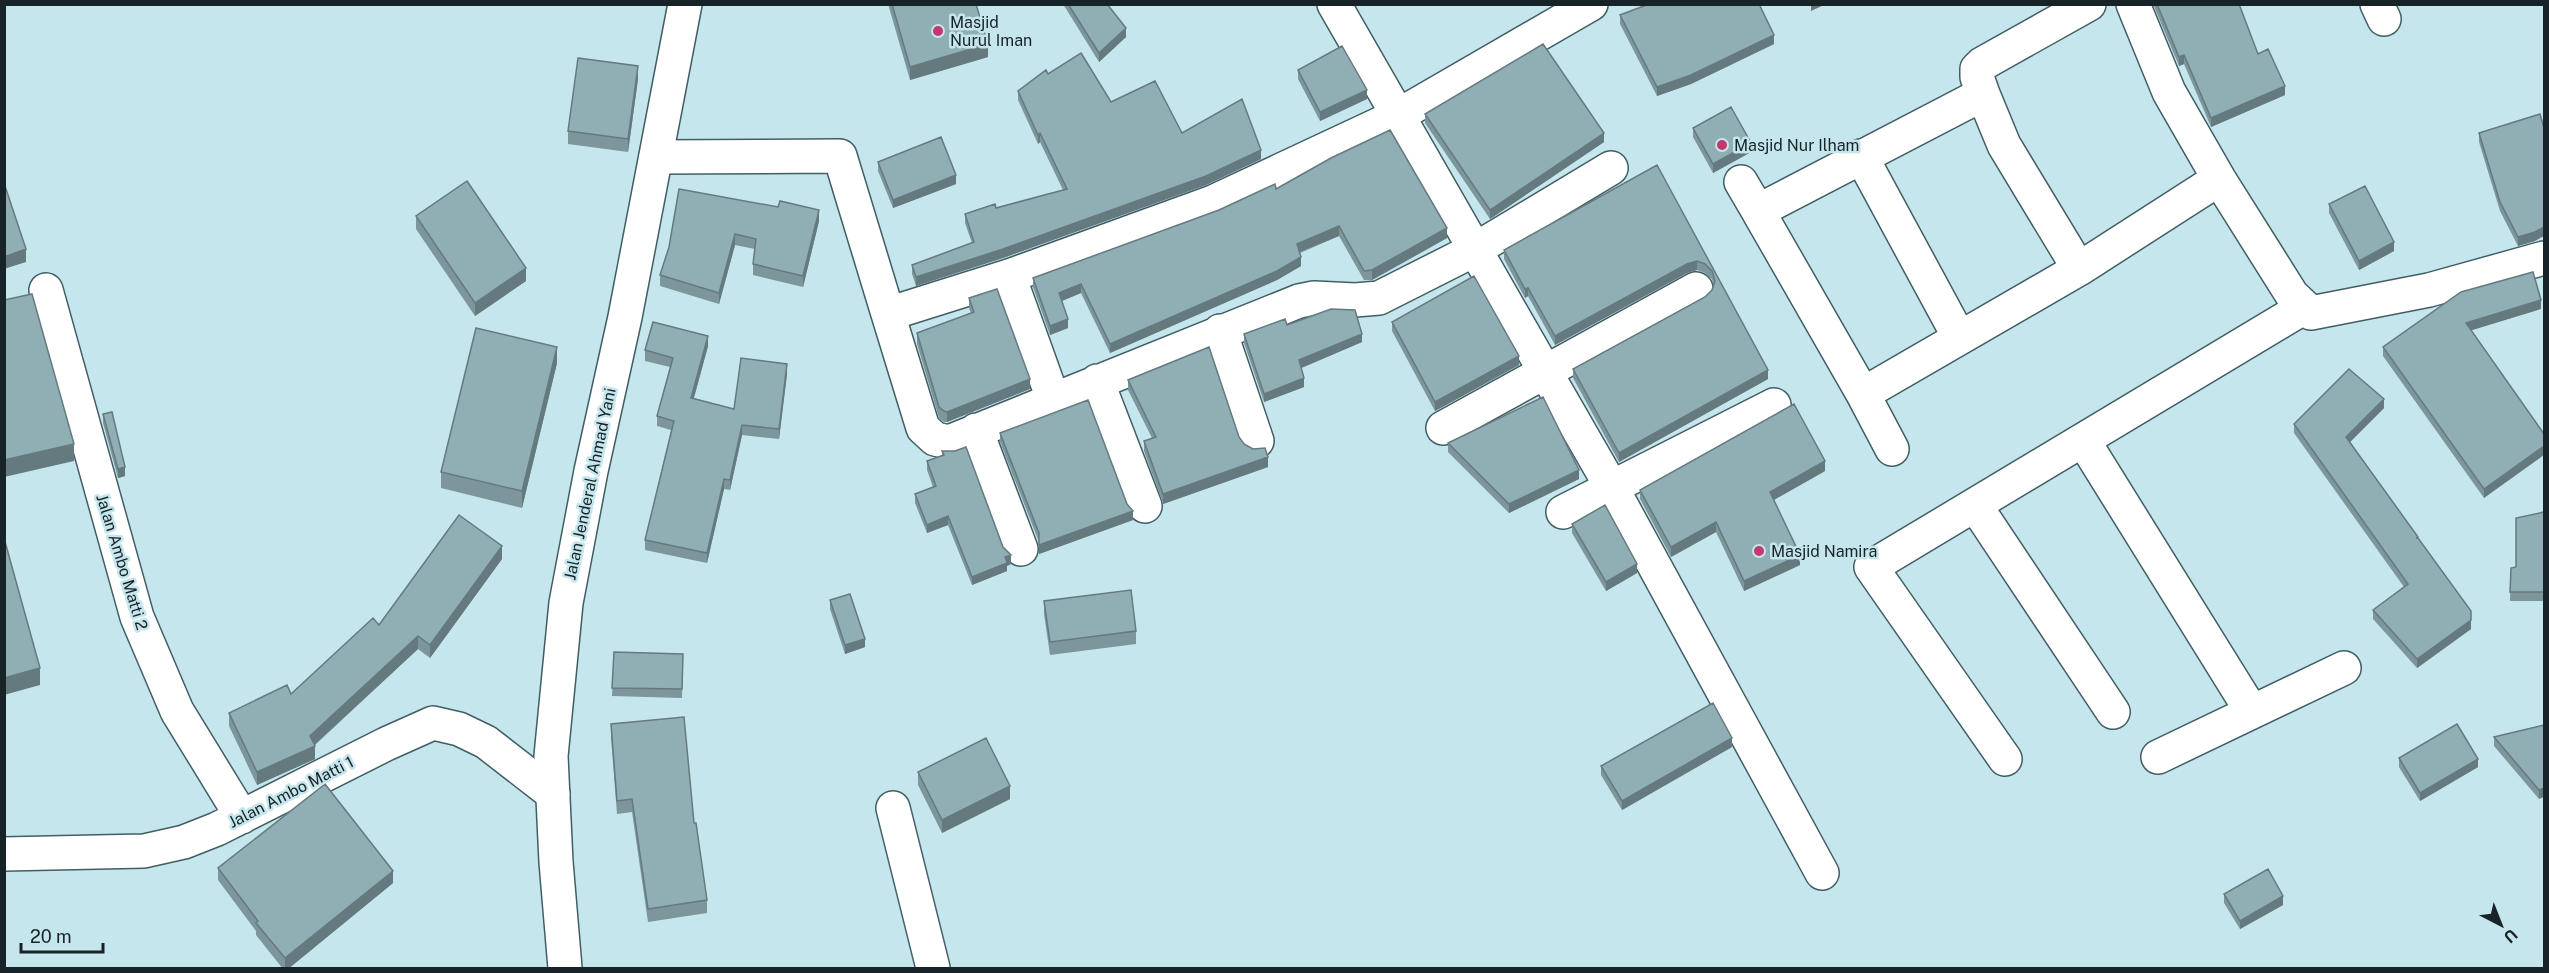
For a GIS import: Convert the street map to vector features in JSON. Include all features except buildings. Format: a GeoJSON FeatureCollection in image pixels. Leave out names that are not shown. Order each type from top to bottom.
{"type":"FeatureCollection","features":[{"type":"Feature","properties":{"kind":"main road","name":"Jalan Jenderal Ahmad Yani"},"geometry":{"type":"LineString","coordinates":[[565,969],[551,756],[566,603],[685,4]]}},
{"type":"Feature","properties":{"kind":"main road"},"geometry":{"type":"LineString","coordinates":[[1334,4],[1612,488],[1822,873]]}},
{"type":"Feature","properties":{"kind":"main road"},"geometry":{"type":"LineString","coordinates":[[888,314],[1010,276],[1213,202],[1399,115],[1591,4]]}},
{"type":"Feature","properties":{"kind":"main road"},"geometry":{"type":"LineString","coordinates":[[2079,269],[2004,145],[1983,94],[1977,77],[1977,69],[1982,64],[2089,4]]}},
{"type":"Feature","properties":{"kind":"main road"},"geometry":{"type":"LineString","coordinates":[[2133,4],[2169,92],[2219,179],[2292,295],[2303,308],[2311,313],[2429,290],[2544,258]]}},
{"type":"Feature","properties":{"kind":"main road"},"geometry":{"type":"LineString","coordinates":[[1758,210],[1983,94]]}},
{"type":"Feature","properties":{"kind":"main road"},"geometry":{"type":"LineString","coordinates":[[656,157],[840,156],[927,432],[935,439],[949,442],[1220,331],[1310,298],[1362,300],[1379,298],[1476,249],[1611,168]]}},
{"type":"Feature","properties":{"kind":"main road"},"geometry":{"type":"LineString","coordinates":[[1861,156],[1959,338]]}},
{"type":"Feature","properties":{"kind":"main road"},"geometry":{"type":"LineString","coordinates":[[1863,394],[2079,269],[2219,179]]}},
{"type":"Feature","properties":{"kind":"main road"},"geometry":{"type":"LineString","coordinates":[[1741,182],[1863,394],[1892,449]]}},
{"type":"Feature","properties":{"kind":"main road"},"geometry":{"type":"LineString","coordinates":[[1010,276],[1053,399]]}},
{"type":"Feature","properties":{"kind":"main road"},"geometry":{"type":"LineString","coordinates":[[1443,428],[1696,289]]}},
{"type":"Feature","properties":{"kind":"main road","name":"Jalan Ambo Matti 2"},"geometry":{"type":"LineString","coordinates":[[46,290],[137,617],[177,711],[242,816]]}},
{"type":"Feature","properties":{"kind":"main road"},"geometry":{"type":"LineString","coordinates":[[2005,759],[1871,567],[2303,308]]}},
{"type":"Feature","properties":{"kind":"main road"},"geometry":{"type":"LineString","coordinates":[[1220,331],[1257,441]]}},
{"type":"Feature","properties":{"kind":"main road"},"geometry":{"type":"LineString","coordinates":[[1097,381],[1145,507]]}},
{"type":"Feature","properties":{"kind":"main road"},"geometry":{"type":"LineString","coordinates":[[1563,512],[1774,405]]}},
{"type":"Feature","properties":{"kind":"main road"},"geometry":{"type":"LineString","coordinates":[[976,430],[1021,549]]}},
{"type":"Feature","properties":{"kind":"main road"},"geometry":{"type":"LineString","coordinates":[[2083,440],[2252,712]]}},
{"type":"Feature","properties":{"kind":"main road"},"geometry":{"type":"LineString","coordinates":[[1975,505],[2113,712]]}},
{"type":"Feature","properties":{"kind":"main road"},"geometry":{"type":"LineString","coordinates":[[2157,757],[2344,668]]}},
{"type":"Feature","properties":{"kind":"main road","name":"Jalan Ambo Matti 1"},"geometry":{"type":"LineString","coordinates":[[4,854],[144,851],[184,842],[433,723],[459,729],[486,742],[553,794]]}},
{"type":"Feature","properties":{"kind":"main road"},"geometry":{"type":"LineString","coordinates":[[893,808],[933,969]]}},
{"type":"Feature","properties":{"kind":"place","name":"Masjid Nurul Iman"},"geometry":{"type":"Point","coordinates":[938,31]}},
{"type":"Feature","properties":{"kind":"place","name":"Masjid Nur Ilham"},"geometry":{"type":"Point","coordinates":[1722,145]}},
{"type":"Feature","properties":{"kind":"place","name":"Masjid Namira"},"geometry":{"type":"Point","coordinates":[1759,551]}}]}
